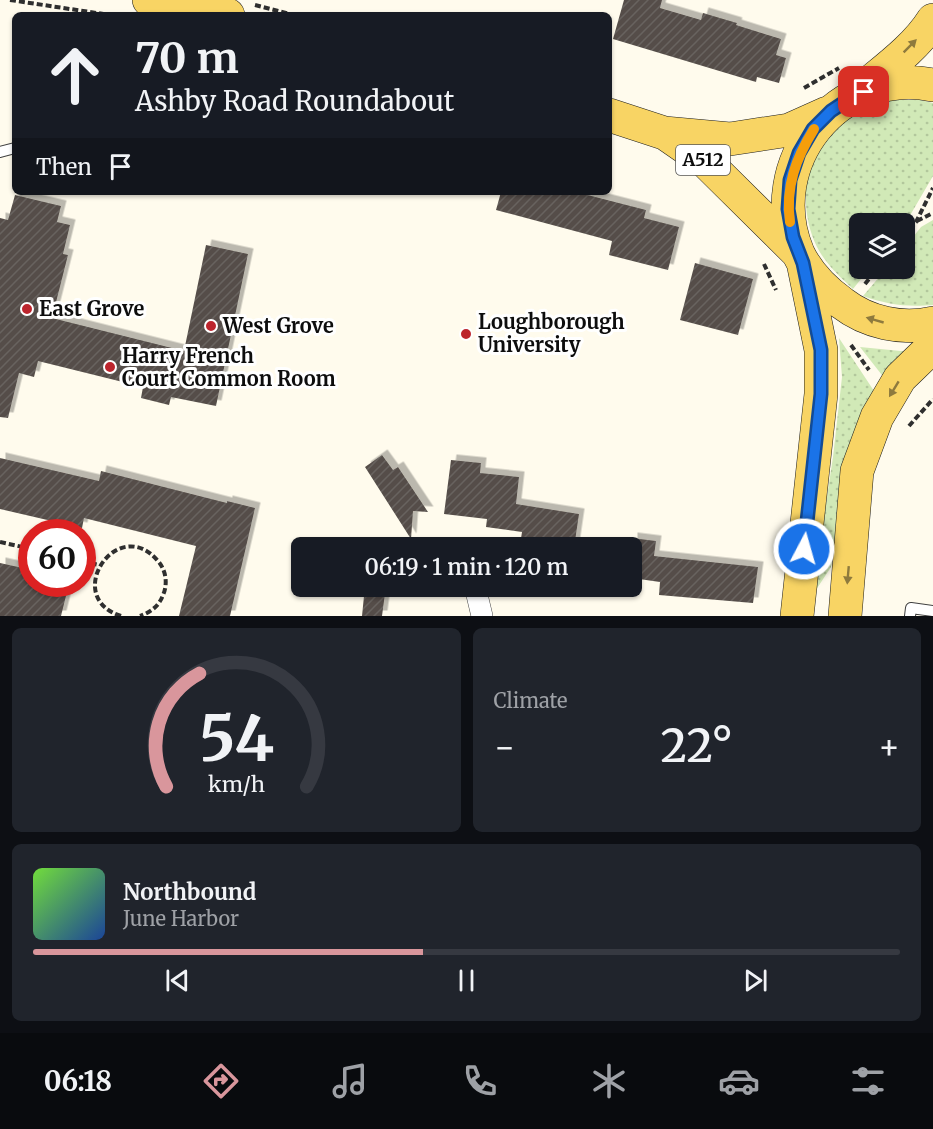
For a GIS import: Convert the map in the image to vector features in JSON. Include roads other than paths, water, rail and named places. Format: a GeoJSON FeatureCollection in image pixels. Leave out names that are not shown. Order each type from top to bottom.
{"type":"FeatureCollection","features":[{"type":"Feature","properties":{"kind":"main road"},"geometry":{"type":"LineString","coordinates":[[149,0],[240,10]]}},
{"type":"Feature","properties":{"kind":"main road"},"geometry":{"type":"LineString","coordinates":[[797,616],[821,394],[821,350],[801,258],[793,237],[788,209],[790,180],[799,153],[813,129],[898,59],[933,20]]}},
{"type":"Feature","properties":{"kind":"main road"},"geometry":{"type":"LineString","coordinates":[[842,104],[875,87],[900,83],[933,85]]}},
{"type":"Feature","properties":{"kind":"main road","name":"A512"},"geometry":{"type":"LineString","coordinates":[[612,116],[664,133],[730,140],[789,130],[842,104]]}},
{"type":"Feature","properties":{"kind":"main road","name":"A512"},"geometry":{"type":"LineString","coordinates":[[664,133],[705,161],[801,258]]}},
{"type":"Feature","properties":{"kind":"main road"},"geometry":{"type":"LineString","coordinates":[[801,258],[822,288],[862,316],[879,322],[902,325],[933,323]]}},
{"type":"Feature","properties":{"kind":"main road"},"geometry":{"type":"LineString","coordinates":[[844,616],[857,471],[877,417],[900,378],[933,346]]}},
{"type":"Feature","properties":{"kind":"street"},"geometry":{"type":"LineString","coordinates":[[477,597],[482,616]]}},
{"type":"Feature","properties":{"kind":"lane"},"geometry":{"type":"LineString","coordinates":[[910,616],[912,608],[933,611]]}},
{"type":"Feature","properties":{"kind":"place","name":"East Grove"},"geometry":{"type":"Point","coordinates":[27,309]}},
{"type":"Feature","properties":{"kind":"place","name":"West Grove"},"geometry":{"type":"Point","coordinates":[211,326]}},
{"type":"Feature","properties":{"kind":"place","name":"Loughborough University"},"geometry":{"type":"Point","coordinates":[466,334]}},
{"type":"Feature","properties":{"kind":"place","name":"Harry French Court Common Room"},"geometry":{"type":"Point","coordinates":[110,367]}}]}
